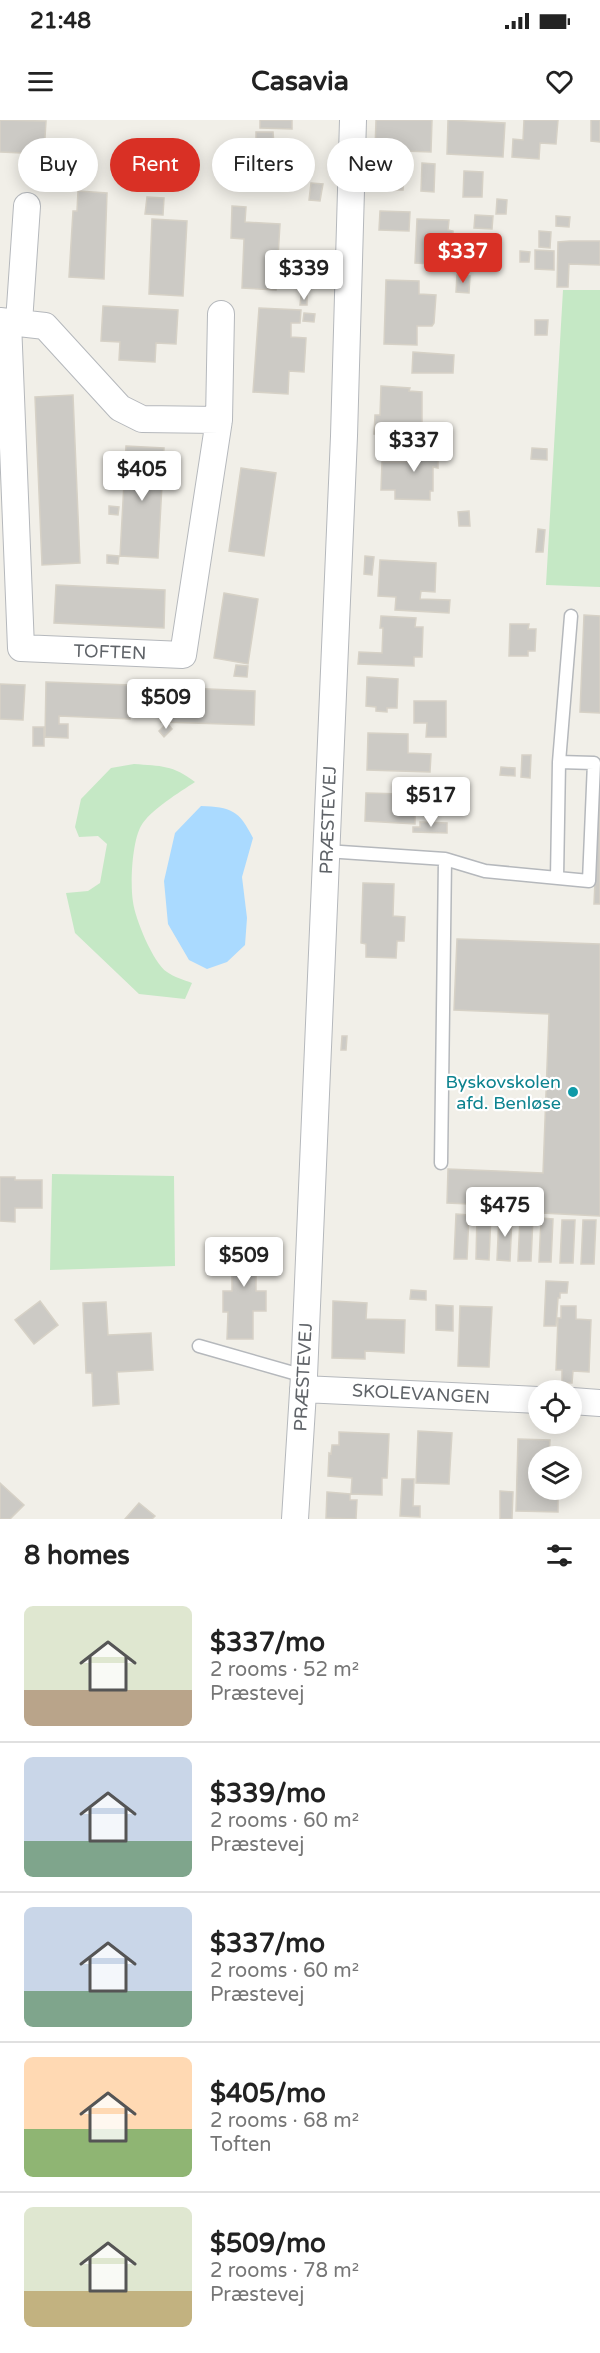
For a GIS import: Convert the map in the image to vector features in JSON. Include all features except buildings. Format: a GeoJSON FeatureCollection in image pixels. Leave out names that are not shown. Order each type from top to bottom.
{"type":"FeatureCollection","features":[{"type":"Feature","properties":{"kind":"street","name":"PRÆSTEVEJ"},"geometry":{"type":"LineString","coordinates":[[295,1519],[304,1383],[344,436],[353,120]]}},
{"type":"Feature","properties":{"kind":"street"},"geometry":{"type":"LineString","coordinates":[[27,206],[9,322],[45,326],[120,408],[142,419],[219,420]]}},
{"type":"Feature","properties":{"kind":"street","name":"TOFTEN"},"geometry":{"type":"LineString","coordinates":[[9,322],[21,648],[183,656],[219,420],[221,314]]}},
{"type":"Feature","properties":{"kind":"street","name":"SKOLEVANGEN"},"geometry":{"type":"LineString","coordinates":[[304,1383],[528,1399]]}},
{"type":"Feature","properties":{"kind":"street"},"geometry":{"type":"LineString","coordinates":[[582,1402],[600,1403]]}},
{"type":"Feature","properties":{"kind":"lane"},"geometry":{"type":"LineString","coordinates":[[557,878],[559,762],[571,616]]}},
{"type":"Feature","properties":{"kind":"lane"},"geometry":{"type":"LineString","coordinates":[[326,851],[445,859],[485,871],[589,881],[594,763],[559,762]]}},
{"type":"Feature","properties":{"kind":"lane"},"geometry":{"type":"LineString","coordinates":[[441,1163],[445,859]]}},
{"type":"Feature","properties":{"kind":"lane"},"geometry":{"type":"LineString","coordinates":[[200,1346],[304,1383]]}},
{"type":"Feature","properties":{"kind":"green space"},"geometry":{"type":"Polygon","coordinates":[[[563,290],[600,290],[600,587],[546,585],[563,290]]]}},
{"type":"Feature","properties":{"kind":"green space"},"geometry":{"type":"Polygon","coordinates":[[[134,764],[173,769],[195,782],[145,820],[138,833],[132,874],[134,909],[141,929],[156,960],[162,967],[167,972],[192,983],[185,999],[139,994],[75,933],[66,893],[88,891],[100,883],[107,844],[98,836],[79,837],[75,827],[81,799],[111,768],[134,764]]]}},
{"type":"Feature","properties":{"kind":"green space"},"geometry":{"type":"Polygon","coordinates":[[[52,1174],[174,1176],[175,1266],[50,1270],[52,1174]]]}},
{"type":"Feature","properties":{"kind":"water"},"geometry":{"type":"Polygon","coordinates":[[[201,806],[220,807],[233,812],[243,821],[253,838],[242,877],[247,918],[245,945],[227,962],[207,969],[189,960],[168,924],[164,881],[175,833],[201,806]]]}},
{"type":"Feature","properties":{"kind":"place","name":"Byskovskolen afd. Benløse"},"geometry":{"type":"Point","coordinates":[573,1092]}}]}
